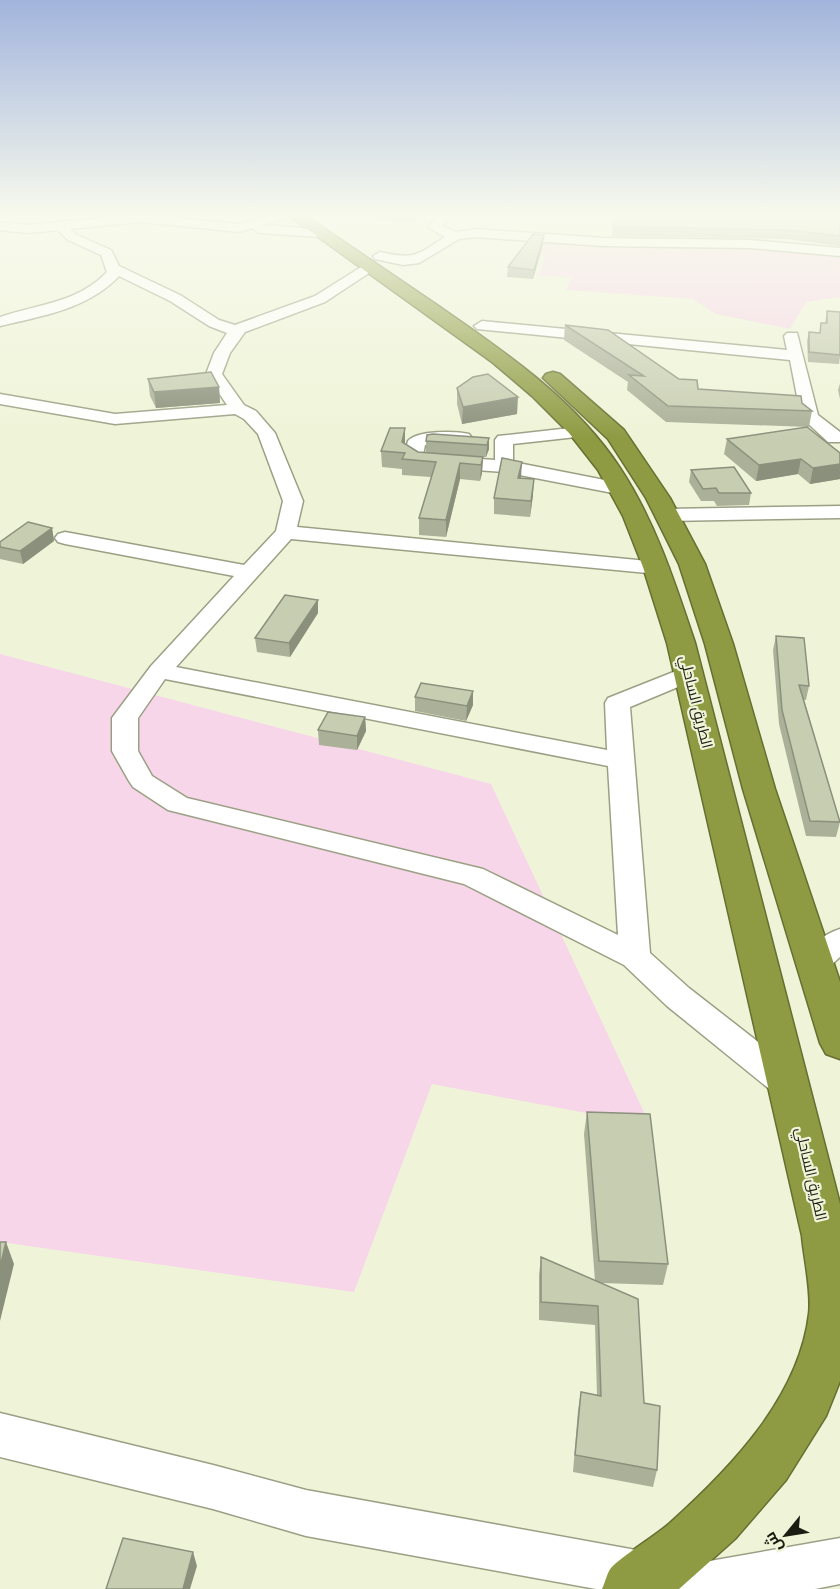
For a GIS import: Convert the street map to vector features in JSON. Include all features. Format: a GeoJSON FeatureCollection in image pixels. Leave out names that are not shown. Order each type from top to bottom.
{"type":"FeatureCollection","features":[{"type":"Feature","properties":{"kind":"highway","name":"الطريق الساحلي"},"geometry":{"type":"LineString","coordinates":[[412,290],[503,360],[595,449],[618,488],[658,568],[689,674],[790,1086],[825,1236],[837,1326]]}},
{"type":"Feature","properties":{"kind":"highway","name":"الطريق الساحلي"},"geometry":{"type":"LineString","coordinates":[[423,290],[526,356],[570,392],[616,435],[667,515],[692,564],[719,644],[759,789],[840,1043]]}},
{"type":"Feature","properties":{"kind":"highway"},"geometry":{"type":"LineString","coordinates":[[656,1584],[690,1544],[754,1477],[781,1441],[820,1366],[837,1326]]}},
{"type":"Feature","properties":{"kind":"street"},"geometry":{"type":"LineString","coordinates":[[0,322],[53,310],[73,302],[93,290]]}},
{"type":"Feature","properties":{"kind":"street"},"geometry":{"type":"LineString","coordinates":[[159,290],[214,323],[236,330]]}},
{"type":"Feature","properties":{"kind":"street"},"geometry":{"type":"LineString","coordinates":[[333,290],[318,300],[236,330],[222,348],[214,374],[238,409],[250,415],[266,433],[288,484],[292,501],[286,532],[159,671],[125,718],[125,751],[141,781],[178,804],[473,876],[635,957],[678,997],[790,1086]]}},
{"type":"Feature","properties":{"kind":"street"},"geometry":{"type":"LineString","coordinates":[[482,326],[796,356]]}},
{"type":"Feature","properties":{"kind":"street"},"geometry":{"type":"LineString","coordinates":[[792,336],[796,356],[800,362],[810,417],[838,439]]}},
{"type":"Feature","properties":{"kind":"street"},"geometry":{"type":"LineString","coordinates":[[0,399],[116,419],[238,409]]}},
{"type":"Feature","properties":{"kind":"street"},"geometry":{"type":"LineString","coordinates":[[579,432],[504,440],[441,437],[417,441],[413,457],[419,460],[504,466],[618,488]]}},
{"type":"Feature","properties":{"kind":"street"},"geometry":{"type":"LineString","coordinates":[[504,440],[504,466]]}},
{"type":"Feature","properties":{"kind":"street"},"geometry":{"type":"LineString","coordinates":[[667,515],[840,512]]}},
{"type":"Feature","properties":{"kind":"street"},"geometry":{"type":"LineString","coordinates":[[286,532],[658,568]]}},
{"type":"Feature","properties":{"kind":"street"},"geometry":{"type":"LineString","coordinates":[[65,538],[250,573]]}},
{"type":"Feature","properties":{"kind":"street"},"geometry":{"type":"LineString","coordinates":[[159,671],[621,761]]}},
{"type":"Feature","properties":{"kind":"street"},"geometry":{"type":"LineString","coordinates":[[635,957],[616,703],[689,674]]}},
{"type":"Feature","properties":{"kind":"street"},"geometry":{"type":"LineString","coordinates":[[813,963],[840,940]]}},
{"type":"Feature","properties":{"kind":"street"},"geometry":{"type":"LineString","coordinates":[[0,1435],[213,1486],[306,1514],[656,1584],[840,1561]]}},
{"type":"Feature","properties":{"kind":"shaded area"},"geometry":{"type":"Polygon","coordinates":[[[568,290],[840,290],[840,297],[806,302],[790,329],[716,314],[693,299],[568,290]]]}},
{"type":"Feature","properties":{"kind":"shaded area"},"geometry":{"type":"Polygon","coordinates":[[[0,654],[491,784],[650,1125],[432,1084],[354,1292],[0,1242],[0,654]]]}},
{"type":"Feature","properties":{"kind":"building"},"geometry":{"type":"Polygon","coordinates":[[[827,311],[840,312],[840,355],[809,352],[809,332],[820,333],[821,323],[827,323],[827,311]]]}},
{"type":"Feature","properties":{"kind":"building"},"geometry":{"type":"Polygon","coordinates":[[[565,325],[608,330],[679,379],[697,380],[698,389],[801,396],[802,403],[812,411],[668,406],[629,375],[644,376],[565,325]]]}},
{"type":"Feature","properties":{"kind":"building"},"geometry":{"type":"Polygon","coordinates":[[[211,372],[219,387],[154,392],[148,379],[211,372]]]}},
{"type":"Feature","properties":{"kind":"building"},"geometry":{"type":"Polygon","coordinates":[[[488,374],[518,397],[463,407],[457,388],[473,377],[488,374]]]}},
{"type":"Feature","properties":{"kind":"building"},"geometry":{"type":"Polygon","coordinates":[[[807,427],[840,453],[840,464],[813,468],[801,459],[759,465],[727,439],[807,427]]]}},
{"type":"Feature","properties":{"kind":"building"},"geometry":{"type":"Polygon","coordinates":[[[390,428],[405,428],[402,442],[418,452],[483,457],[481,465],[460,463],[446,520],[419,518],[436,462],[402,459],[405,453],[381,451],[390,428]]]}},
{"type":"Feature","properties":{"kind":"building"},"geometry":{"type":"Polygon","coordinates":[[[427,435],[489,438],[487,445],[426,441],[427,435]]]}},
{"type":"Feature","properties":{"kind":"building"},"geometry":{"type":"Polygon","coordinates":[[[502,458],[522,462],[518,478],[534,479],[531,501],[494,498],[502,458]]]}},
{"type":"Feature","properties":{"kind":"building"},"geometry":{"type":"Polygon","coordinates":[[[734,467],[751,493],[719,493],[716,488],[703,489],[691,470],[734,467]]]}},
{"type":"Feature","properties":{"kind":"building"},"geometry":{"type":"Polygon","coordinates":[[[28,522],[52,528],[20,551],[0,547],[0,542],[28,522]]]}},
{"type":"Feature","properties":{"kind":"building"},"geometry":{"type":"Polygon","coordinates":[[[285,595],[318,600],[289,643],[255,638],[285,595]]]}},
{"type":"Feature","properties":{"kind":"building"},"geometry":{"type":"Polygon","coordinates":[[[776,636],[804,638],[809,686],[799,685],[840,822],[810,821],[782,710],[776,636]]]}},
{"type":"Feature","properties":{"kind":"building"},"geometry":{"type":"Polygon","coordinates":[[[421,683],[473,691],[467,706],[415,697],[421,683]]]}},
{"type":"Feature","properties":{"kind":"building"},"geometry":{"type":"Polygon","coordinates":[[[328,712],[365,717],[357,736],[318,730],[328,712]]]}},
{"type":"Feature","properties":{"kind":"building"},"geometry":{"type":"Polygon","coordinates":[[[587,1112],[650,1114],[668,1264],[599,1261],[587,1112]]]}},
{"type":"Feature","properties":{"kind":"building"},"geometry":{"type":"Polygon","coordinates":[[[0,1242],[6,1242],[0,1267],[0,1242]]]}},
{"type":"Feature","properties":{"kind":"building"},"geometry":{"type":"Polygon","coordinates":[[[541,1257],[638,1299],[644,1403],[660,1406],[657,1470],[575,1455],[581,1392],[601,1396],[598,1306],[541,1302],[541,1257]]]}},
{"type":"Feature","properties":{"kind":"building"},"geometry":{"type":"Polygon","coordinates":[[[123,1538],[193,1552],[183,1589],[106,1589],[123,1538]]]}}]}
